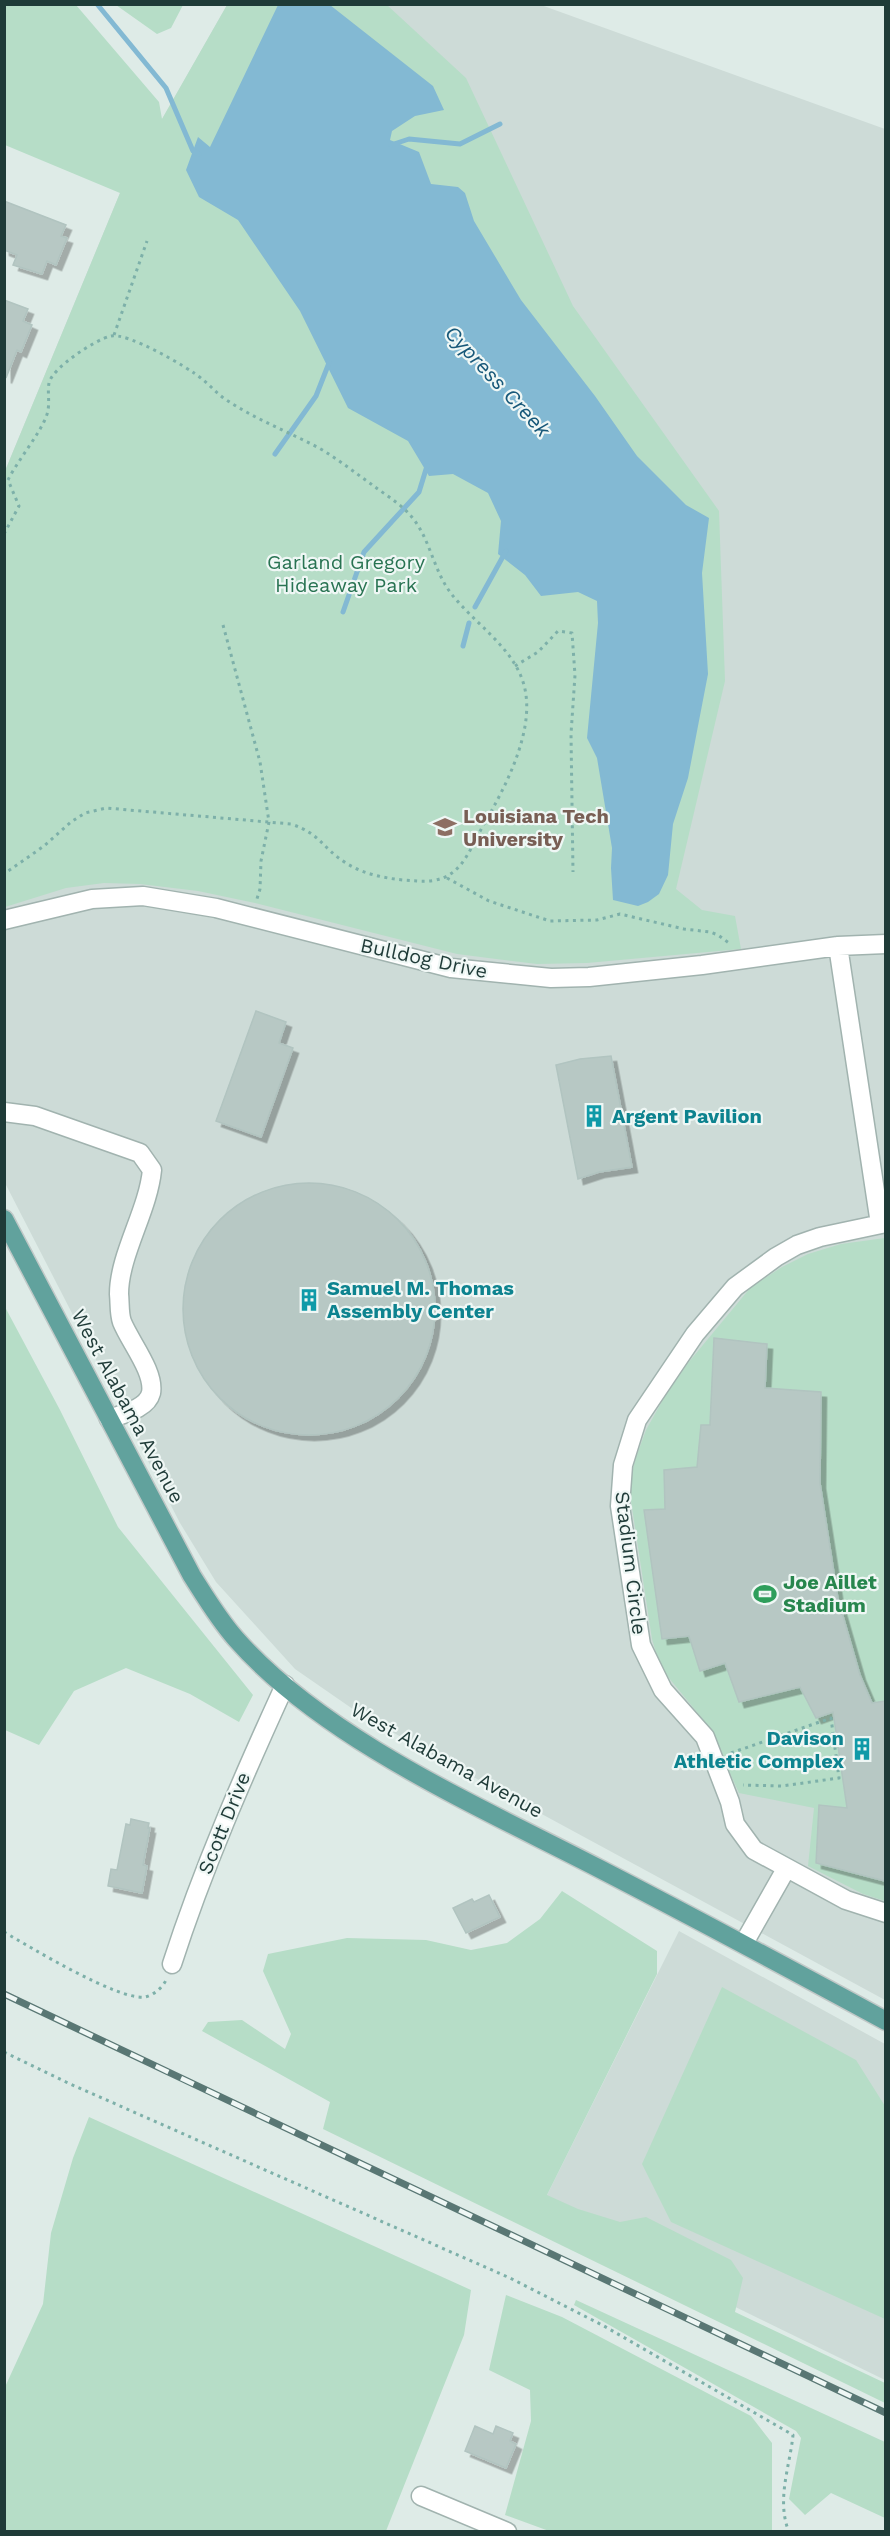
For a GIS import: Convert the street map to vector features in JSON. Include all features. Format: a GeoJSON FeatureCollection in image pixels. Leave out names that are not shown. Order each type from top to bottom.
{"type":"FeatureCollection","features":[{"type":"Feature","properties":{"kind":"main road","name":"West Alabama Avenue"},"geometry":{"type":"LineString","coordinates":[[4,1219],[192,1576],[215,1613],[236,1639],[285,1685],[357,1738],[419,1774],[744,1943],[885,2021]]}},
{"type":"Feature","properties":{"kind":"street","name":"Bulldog Drive"},"geometry":{"type":"LineString","coordinates":[[4,920],[93,899],[143,896],[216,908],[451,968],[551,978],[589,977],[702,965],[838,946],[885,944]]}},
{"type":"Feature","properties":{"kind":"street"},"geometry":{"type":"LineString","coordinates":[[838,946],[883,1223]]}},
{"type":"Feature","properties":{"kind":"street"},"geometry":{"type":"LineString","coordinates":[[4,1112],[34,1116],[141,1153],[152,1170],[150,1186],[126,1258],[119,1292],[122,1320],[151,1379],[151,1395],[143,1406],[110,1419]]}},
{"type":"Feature","properties":{"kind":"street","name":"Stadium Circle"},"geometry":{"type":"LineString","coordinates":[[883,1223],[797,1245],[735,1287],[695,1334],[637,1420],[629,1442],[620,1482],[623,1527],[641,1646],[645,1658],[663,1690],[705,1737],[730,1802],[735,1824],[754,1850],[786,1869],[846,1900],[885,1913]]}},
{"type":"Feature","properties":{"kind":"street","name":"Scott Drive"},"geometry":{"type":"LineString","coordinates":[[172,1964],[193,1900],[231,1804],[285,1685]]}},
{"type":"Feature","properties":{"kind":"street"},"geometry":{"type":"LineString","coordinates":[[744,1943],[786,1869]]}},
{"type":"Feature","properties":{"kind":"street"},"geometry":{"type":"LineString","coordinates":[[421,2496],[507,2532]]}},
{"type":"Feature","properties":{"kind":"path"},"geometry":{"type":"LineString","coordinates":[[114,334],[147,241]]}},
{"type":"Feature","properties":{"kind":"path"},"geometry":{"type":"LineString","coordinates":[[4,534],[19,506],[8,480],[46,418],[50,401],[49,382],[56,370],[85,348],[114,334],[134,339],[192,372],[227,400],[339,459],[411,516],[431,550],[441,579],[452,595],[507,653],[515,666],[524,684],[527,705],[519,752],[500,797],[462,865],[447,878],[439,881],[419,882],[363,872],[345,863],[317,836],[306,829],[269,822],[106,808],[86,813],[71,822],[44,846],[4,874]]}},
{"type":"Feature","properties":{"kind":"path"},"geometry":{"type":"LineString","coordinates":[[223,625],[260,762],[269,822],[256,903]]}},
{"type":"Feature","properties":{"kind":"path"},"geometry":{"type":"LineString","coordinates":[[515,666],[538,652],[558,631],[572,633],[575,675],[571,734],[573,872]]}},
{"type":"Feature","properties":{"kind":"path"},"geometry":{"type":"LineString","coordinates":[[447,878],[489,901],[550,921],[597,920],[620,915],[684,929],[710,932],[727,941],[730,950]]}},
{"type":"Feature","properties":{"kind":"path"},"geometry":{"type":"LineString","coordinates":[[731,1753],[831,1718],[839,1778],[782,1786],[743,1785]]}},
{"type":"Feature","properties":{"kind":"path"},"geometry":{"type":"LineString","coordinates":[[4,1932],[81,1974],[135,1996],[144,1997],[164,1985],[172,1964]]}},
{"type":"Feature","properties":{"kind":"path"},"geometry":{"type":"LineString","coordinates":[[4,2052],[121,2107],[510,2278],[604,2326],[756,2411],[793,2434],[783,2488],[785,2522],[789,2532]]}},
{"type":"Feature","properties":{"kind":"shaded area","name":"Louisiana Tech University"},"geometry":{"type":"Polygon","coordinates":[[[227,5],[541,5],[885,129],[885,2000],[360,1714],[295,1669],[216,1582],[180,1523],[5,1183],[5,471],[120,193],[227,5]]]}},
{"type":"Feature","properties":{"kind":"shaded area"},"geometry":{"type":"Polygon","coordinates":[[[679,1931],[885,2044],[885,2380],[539,2211],[679,1931]]]}},
{"type":"Feature","properties":{"kind":"green space","name":"Garland Gregory Hideaway Park"},"geometry":{"type":"Polygon","coordinates":[[[4,5],[76,5],[159,102],[162,119],[227,5],[387,5],[466,78],[573,306],[719,511],[725,681],[676,889],[702,910],[735,916],[741,949],[587,963],[537,964],[457,954],[255,903],[198,891],[140,884],[104,883],[66,888],[5,907],[5,471],[120,193],[5,145],[4,5]]]}},
{"type":"Feature","properties":{"kind":"green space"},"geometry":{"type":"Polygon","coordinates":[[[116,5],[183,5],[171,28],[157,34],[116,5]]]}},
{"type":"Feature","properties":{"kind":"green space","name":"Joe Aillet Stadium"},"geometry":{"type":"Polygon","coordinates":[[[885,1238],[885,1901],[863,1894],[808,1866],[814,1808],[739,1793],[709,1727],[660,1667],[652,1639],[629,1488],[635,1460],[646,1430],[665,1396],[688,1363],[751,1287],[808,1254],[841,1244],[885,1238]]]}},
{"type":"Feature","properties":{"kind":"green space"},"geometry":{"type":"Polygon","coordinates":[[[5,1307],[60,1410],[118,1527],[253,1695],[239,1722],[190,1694],[126,1668],[74,1691],[39,1745],[5,1730],[5,1307]]]}},
{"type":"Feature","properties":{"kind":"green space"},"geometry":{"type":"Polygon","coordinates":[[[562,1891],[657,1951],[657,1974],[547,2195],[578,2209],[620,2222],[646,2217],[731,2260],[743,2278],[735,2312],[885,2383],[885,2403],[323,2129],[330,2102],[202,2031],[208,2022],[242,2020],[285,2049],[291,2034],[263,1971],[268,1954],[347,1938],[426,1940],[471,1950],[507,1943],[540,1919],[562,1891]]]}},
{"type":"Feature","properties":{"kind":"green space"},"geometry":{"type":"Polygon","coordinates":[[[722,1987],[856,2060],[885,2106],[885,2319],[671,2222],[642,2164],[722,1987]]]}},
{"type":"Feature","properties":{"kind":"green space"},"geometry":{"type":"Polygon","coordinates":[[[89,2117],[471,2290],[464,2335],[386,2531],[5,2531],[5,2387],[43,2304],[51,2233],[73,2158],[89,2117]]]}},
{"type":"Feature","properties":{"kind":"green space"},"geometry":{"type":"Polygon","coordinates":[[[506,2295],[562,2317],[751,2416],[772,2443],[772,2531],[549,2531],[505,2515],[531,2421],[530,2390],[489,2370],[506,2295]]]}},
{"type":"Feature","properties":{"kind":"green space"},"geometry":{"type":"Polygon","coordinates":[[[576,2300],[885,2442],[885,2518],[831,2493],[805,2515],[789,2499],[801,2438],[796,2431],[574,2305],[576,2300]]]}},
{"type":"Feature","properties":{"kind":"water"},"geometry":{"type":"Polygon","coordinates":[[[278,5],[330,5],[433,86],[444,110],[415,116],[392,131],[390,140],[419,152],[431,184],[458,187],[465,193],[474,221],[521,300],[595,396],[637,456],[686,505],[709,518],[702,573],[708,674],[688,778],[673,824],[668,875],[659,894],[648,902],[638,906],[613,900],[612,848],[597,758],[587,738],[598,623],[597,601],[578,592],[541,596],[525,575],[498,554],[501,521],[488,493],[453,474],[429,476],[408,441],[348,408],[300,311],[238,220],[199,197],[186,170],[198,137],[210,147],[278,5]]]}},
{"type":"Feature","properties":{"kind":"building"},"geometry":{"type":"Polygon","coordinates":[[[4,201],[66,225],[61,236],[67,238],[56,265],[47,261],[42,274],[13,265],[17,255],[4,250],[4,201]]]}},
{"type":"Feature","properties":{"kind":"building"},"geometry":{"type":"Polygon","coordinates":[[[4,300],[28,309],[23,321],[32,325],[21,352],[17,350],[6,378],[4,300]]]}},
{"type":"Feature","properties":{"kind":"building"},"geometry":{"type":"Polygon","coordinates":[[[256,1011],[286,1022],[279,1043],[293,1048],[261,1137],[216,1121],[256,1011]]]}},
{"type":"Feature","properties":{"kind":"building","name":"Argent Pavilion"},"geometry":{"type":"Polygon","coordinates":[[[611,1056],[632,1167],[599,1172],[578,1179],[556,1065],[580,1059],[611,1056]]]}},
{"type":"Feature","properties":{"kind":"building","name":"Samuel M. Thomas Assembly Center"},"geometry":{"type":"Polygon","coordinates":[[[309,1183],[333,1186],[357,1193],[379,1205],[398,1220],[413,1239],[425,1261],[432,1285],[435,1309],[432,1333],[425,1357],[413,1379],[398,1398],[379,1413],[357,1425],[333,1432],[309,1435],[285,1432],[261,1425],[239,1413],[220,1398],[205,1379],[193,1357],[186,1333],[183,1309],[186,1285],[193,1261],[205,1239],[220,1220],[239,1205],[261,1193],[285,1186],[309,1183]]]}},
{"type":"Feature","properties":{"kind":"building"},"geometry":{"type":"Polygon","coordinates":[[[714,1338],[767,1344],[765,1388],[821,1392],[820,1483],[838,1599],[860,1675],[872,1703],[885,1701],[885,1881],[816,1863],[819,1805],[847,1808],[833,1712],[816,1718],[800,1687],[739,1702],[725,1663],[700,1671],[689,1636],[662,1639],[644,1510],[665,1509],[664,1470],[697,1467],[701,1425],[710,1425],[714,1338]]]}},
{"type":"Feature","properties":{"kind":"building"},"geometry":{"type":"Polygon","coordinates":[[[131,1819],[149,1823],[148,1828],[150,1828],[143,1865],[147,1866],[142,1893],[108,1886],[111,1869],[117,1870],[126,1824],[130,1825],[131,1819]]]}},
{"type":"Feature","properties":{"kind":"building"},"geometry":{"type":"Polygon","coordinates":[[[489,1895],[500,1917],[466,1933],[453,1908],[472,1899],[474,1902],[489,1895]]]}},
{"type":"Feature","properties":{"kind":"building"},"geometry":{"type":"Polygon","coordinates":[[[475,2426],[493,2434],[496,2426],[513,2433],[510,2441],[516,2444],[506,2468],[465,2451],[475,2426]]]}},
{"type":"Feature","properties":{"kind":"waterway","name":"Cypress Creek"},"geometry":{"type":"LineString","coordinates":[[97,4],[166,88],[193,151],[199,154]]}},
{"type":"Feature","properties":{"kind":"waterway"},"geometry":{"type":"LineString","coordinates":[[391,145],[409,139],[460,144],[500,124]]}},
{"type":"Feature","properties":{"kind":"waterway"},"geometry":{"type":"LineString","coordinates":[[275,454],[316,396],[329,363]]}},
{"type":"Feature","properties":{"kind":"waterway"},"geometry":{"type":"LineString","coordinates":[[343,612],[364,552],[419,492],[427,466]]}},
{"type":"Feature","properties":{"kind":"waterway"},"geometry":{"type":"LineString","coordinates":[[475,607],[506,551]]}},
{"type":"Feature","properties":{"kind":"waterway"},"geometry":{"type":"LineString","coordinates":[[463,646],[469,623]]}},
{"type":"Feature","properties":{"kind":"railway"},"geometry":{"type":"LineString","coordinates":[[4,1994],[886,2413]]}},
{"type":"Feature","properties":{"kind":"place","name":"Louisiana Tech University"},"geometry":{"type":"Point","coordinates":[445,827]}},
{"type":"Feature","properties":{"kind":"place","name":"Argent Pavilion"},"geometry":{"type":"Point","coordinates":[594,1116]}},
{"type":"Feature","properties":{"kind":"place","name":"Samuel M. Thomas Assembly Center"},"geometry":{"type":"Point","coordinates":[309,1300]}},
{"type":"Feature","properties":{"kind":"place","name":"Joe Aillet Stadium"},"geometry":{"type":"Point","coordinates":[765,1594]}},
{"type":"Feature","properties":{"kind":"place","name":"Davison Athletic Complex"},"geometry":{"type":"Point","coordinates":[862,1749]}}]}
